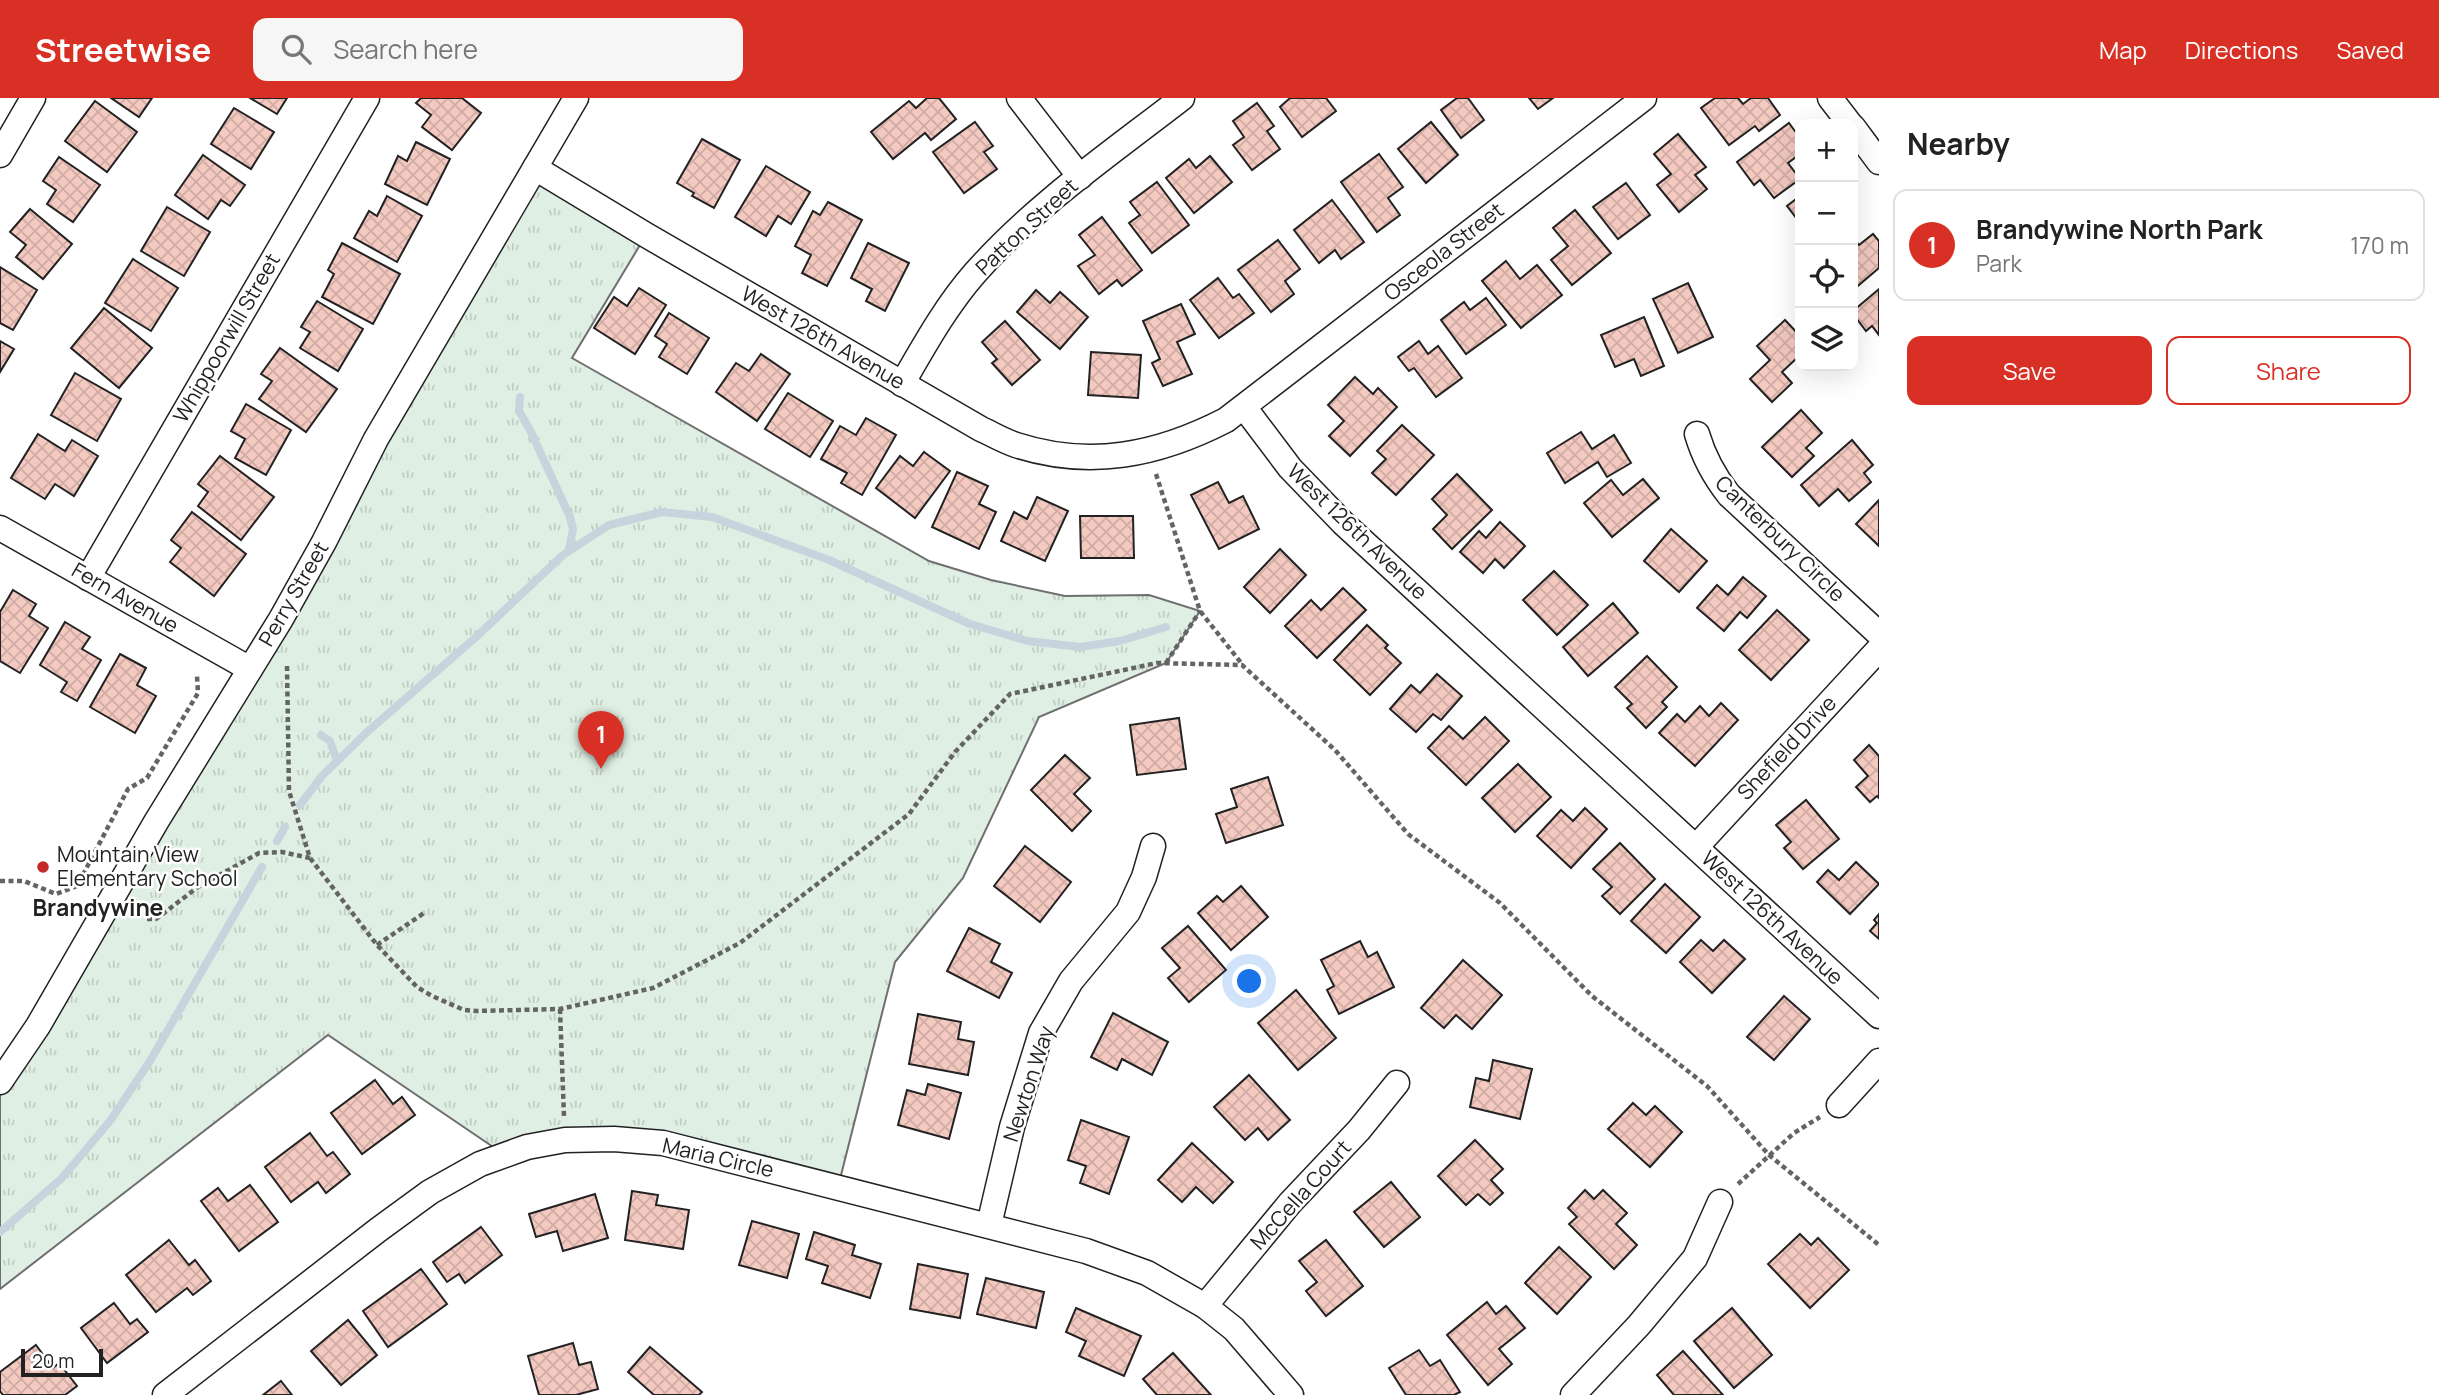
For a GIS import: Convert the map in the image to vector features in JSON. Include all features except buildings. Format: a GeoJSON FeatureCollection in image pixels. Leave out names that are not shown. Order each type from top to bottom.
{"type":"FeatureCollection","features":[{"type":"Feature","properties":{"kind":"street"},"geometry":{"type":"LineString","coordinates":[[0,154],[33,98]]}},
{"type":"Feature","properties":{"kind":"street","name":"Whippoorwill Street"},"geometry":{"type":"LineString","coordinates":[[88,578],[367,98]]}},
{"type":"Feature","properties":{"kind":"street","name":"Perry Street"},"geometry":{"type":"LineString","coordinates":[[0,1082],[37,1026],[156,822],[250,669],[324,542],[376,439],[576,98]]}},
{"type":"Feature","properties":{"kind":"street"},"geometry":{"type":"LineString","coordinates":[[1019,98],[1080,177]]}},
{"type":"Feature","properties":{"kind":"street","name":"Patton Street"},"geometry":{"type":"LineString","coordinates":[[902,384],[935,327],[974,273],[1037,211],[1182,98]]}},
{"type":"Feature","properties":{"kind":"street","name":"Osceola Street"},"geometry":{"type":"LineString","coordinates":[[1244,407],[1644,98]]}},
{"type":"Feature","properties":{"kind":"street"},"geometry":{"type":"LineString","coordinates":[[1830,98],[1846,119]]}},
{"type":"Feature","properties":{"kind":"street"},"geometry":{"type":"LineString","coordinates":[[1858,134],[1879,162]]}},
{"type":"Feature","properties":{"kind":"street","name":"West 126th Avenue"},"geometry":{"type":"LineString","coordinates":[[535,168],[902,384],[1013,445],[1077,458],[1149,451],[1207,429],[1244,407],[1290,468],[1343,523],[1879,1016]]}},
{"type":"Feature","properties":{"kind":"street","name":"Canterbury Circle"},"geometry":{"type":"LineString","coordinates":[[1697,434],[1702,453],[1714,476],[1729,495],[1879,634]]}},
{"type":"Feature","properties":{"kind":"street","name":"Fern Avenue"},"geometry":{"type":"LineString","coordinates":[[0,528],[250,669]]}},
{"type":"Feature","properties":{"kind":"street","name":"Shefield Drive"},"geometry":{"type":"LineString","coordinates":[[1696,847],[1879,649]]}},
{"type":"Feature","properties":{"kind":"street","name":"Newton Way"},"geometry":{"type":"LineString","coordinates":[[989,1225],[1012,1127],[1041,1033],[1071,981],[1128,912],[1144,877],[1153,846]]}},
{"type":"Feature","properties":{"kind":"street"},"geometry":{"type":"LineString","coordinates":[[1839,1105],[1879,1061]]}},
{"type":"Feature","properties":{"kind":"street","name":"McCella Court"},"geometry":{"type":"LineString","coordinates":[[1205,1306],[1290,1203],[1359,1130],[1397,1083]]}},
{"type":"Feature","properties":{"kind":"street","name":"Maria Circle"},"geometry":{"type":"LineString","coordinates":[[165,1395],[430,1192],[480,1164],[527,1147],[565,1140],[614,1139],[663,1143],[1086,1251],[1147,1273],[1205,1306],[1234,1329],[1291,1395]]}},
{"type":"Feature","properties":{"kind":"street"},"geometry":{"type":"LineString","coordinates":[[1573,1395],[1639,1325],[1695,1258],[1720,1202]]}},
{"type":"Feature","properties":{"kind":"path"},"geometry":{"type":"LineString","coordinates":[[1149,451],[1200,611],[1242,665],[1335,750],[1408,834],[1500,903],[1592,996],[1707,1086],[1769,1155],[1879,1245]]}},
{"type":"Feature","properties":{"kind":"path"},"geometry":{"type":"LineString","coordinates":[[1166,663],[1200,611]]}},
{"type":"Feature","properties":{"kind":"path"},"geometry":{"type":"LineString","coordinates":[[287,666],[289,791],[310,858],[377,946],[417,987],[464,1010],[560,1009],[653,988],[740,943],[909,814],[956,752],[1010,694],[1157,663],[1242,665]]}},
{"type":"Feature","properties":{"kind":"path"},"geometry":{"type":"LineString","coordinates":[[0,881],[24,881],[56,894],[77,886],[128,789],[147,778],[198,693],[197,676]]}},
{"type":"Feature","properties":{"kind":"path"},"geometry":{"type":"LineString","coordinates":[[147,919],[156,919],[198,887],[259,853],[282,852],[310,858]]}},
{"type":"Feature","properties":{"kind":"path"},"geometry":{"type":"LineString","coordinates":[[377,946],[424,913]]}},
{"type":"Feature","properties":{"kind":"path"},"geometry":{"type":"LineString","coordinates":[[560,1009],[565,1140]]}},
{"type":"Feature","properties":{"kind":"path"},"geometry":{"type":"LineString","coordinates":[[1720,1202],[1794,1133],[1839,1105]]}},
{"type":"Feature","properties":{"kind":"green space"},"geometry":{"type":"Polygon","coordinates":[[[535,168],[646,235],[572,358],[929,561],[991,580],[1065,596],[1149,595],[1200,611],[1166,663],[1039,717],[963,878],[895,962],[838,1187],[663,1143],[505,1155],[328,1035],[0,1289],[0,1082],[535,168]]]}},
{"type":"Feature","properties":{"kind":"waterway"},"geometry":{"type":"LineString","coordinates":[[520,397],[519,411],[570,517],[573,529],[569,550]]}},
{"type":"Feature","properties":{"kind":"waterway"},"geometry":{"type":"LineString","coordinates":[[300,805],[322,776],[366,733],[476,637],[563,555],[609,525],[662,512],[712,517],[829,560],[970,624],[1028,641],[1080,647],[1120,641],[1166,627]]}},
{"type":"Feature","properties":{"kind":"waterway"},"geometry":{"type":"LineString","coordinates":[[321,735],[330,741],[337,761]]}},
{"type":"Feature","properties":{"kind":"waterway"},"geometry":{"type":"LineString","coordinates":[[277,841],[285,827]]}},
{"type":"Feature","properties":{"kind":"waterway"},"geometry":{"type":"LineString","coordinates":[[0,1232],[62,1178],[110,1121],[150,1061],[262,867]]}},
{"type":"Feature","properties":{"kind":"place","name":"Brandywine North Park"},"geometry":{"type":"Point","coordinates":[601,769]}},
{"type":"Feature","properties":{"kind":"place","name":"Mountain View Elementary School"},"geometry":{"type":"Point","coordinates":[43,867]}},
{"type":"Feature","properties":{"kind":"district","name":"Brandywine"},"geometry":{"type":"Point","coordinates":[98,908]}}]}
